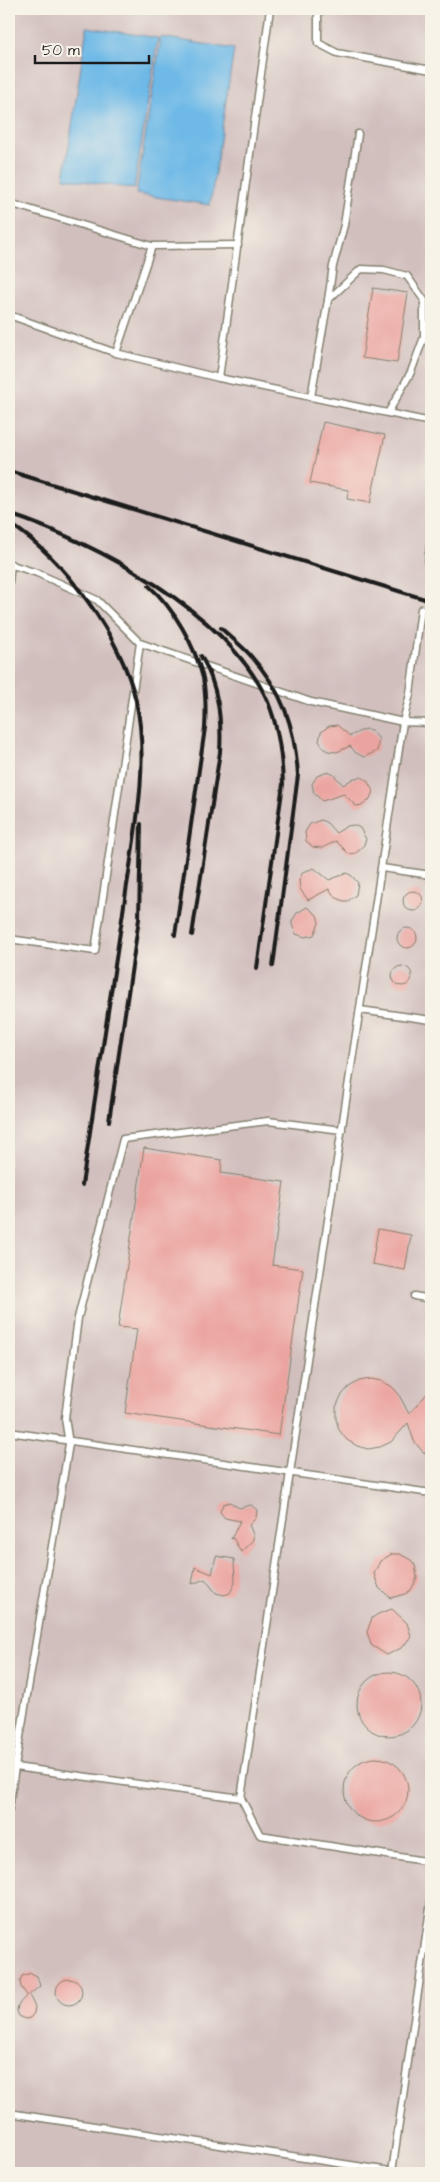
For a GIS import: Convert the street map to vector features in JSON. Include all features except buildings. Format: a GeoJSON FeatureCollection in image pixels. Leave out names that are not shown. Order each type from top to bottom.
{"type":"FeatureCollection","features":[{"type":"Feature","properties":{"kind":"lane"},"geometry":{"type":"LineString","coordinates":[[219,378],[270,9]]}},
{"type":"Feature","properties":{"kind":"lane"},"geometry":{"type":"LineString","coordinates":[[318,9],[318,43],[337,54],[431,70]]}},
{"type":"Feature","properties":{"kind":"lane"},"geometry":{"type":"LineString","coordinates":[[311,397],[333,266],[344,225],[358,134]]}},
{"type":"Feature","properties":{"kind":"lane"},"geometry":{"type":"LineString","coordinates":[[9,203],[152,246],[238,245]]}},
{"type":"Feature","properties":{"kind":"lane"},"geometry":{"type":"LineString","coordinates":[[116,353],[152,246]]}},
{"type":"Feature","properties":{"kind":"lane"},"geometry":{"type":"LineString","coordinates":[[328,300],[361,269],[384,270],[407,276],[424,300],[424,337],[411,372],[388,413]]}},
{"type":"Feature","properties":{"kind":"lane"},"geometry":{"type":"LineString","coordinates":[[9,315],[116,353],[219,378],[431,422]]}},
{"type":"Feature","properties":{"kind":"lane"},"geometry":{"type":"LineString","coordinates":[[428,564],[431,535]]}},
{"type":"Feature","properties":{"kind":"lane"},"geometry":{"type":"LineString","coordinates":[[9,582],[10,564],[37,573],[97,600],[140,643],[311,702],[403,722],[431,723]]}},
{"type":"Feature","properties":{"kind":"lane"},"geometry":{"type":"LineString","coordinates":[[421,610],[410,694],[403,722],[241,1798],[260,1835],[431,1862]]}},
{"type":"Feature","properties":{"kind":"lane"},"geometry":{"type":"LineString","coordinates":[[9,939],[95,951],[140,643]]}},
{"type":"Feature","properties":{"kind":"lane"},"geometry":{"type":"LineString","coordinates":[[382,868],[431,875]]}},
{"type":"Feature","properties":{"kind":"lane"},"geometry":{"type":"LineString","coordinates":[[360,1010],[431,1020]]}},
{"type":"Feature","properties":{"kind":"lane"},"geometry":{"type":"LineString","coordinates":[[9,1809],[68,1441],[65,1418],[78,1318],[123,1139],[268,1121],[342,1130]]}},
{"type":"Feature","properties":{"kind":"lane"},"geometry":{"type":"LineString","coordinates":[[414,1296],[431,1299]]}},
{"type":"Feature","properties":{"kind":"lane"},"geometry":{"type":"LineString","coordinates":[[9,1432],[431,1493]]}},
{"type":"Feature","properties":{"kind":"lane"},"geometry":{"type":"LineString","coordinates":[[15,1767],[241,1798]]}},
{"type":"Feature","properties":{"kind":"lane"},"geometry":{"type":"LineString","coordinates":[[392,2172],[431,1902]]}},
{"type":"Feature","properties":{"kind":"lane"},"geometry":{"type":"LineString","coordinates":[[9,2113],[403,2173]]}},
{"type":"Feature","properties":{"kind":"shaded area"},"geometry":{"type":"Polygon","coordinates":[[[9,9],[431,9],[431,2173],[9,2173],[9,9]]]}},
{"type":"Feature","properties":{"kind":"water"},"geometry":{"type":"Polygon","coordinates":[[[87,27],[158,38],[134,189],[64,178],[87,27]]]}},
{"type":"Feature","properties":{"kind":"water"},"geometry":{"type":"Polygon","coordinates":[[[161,37],[234,49],[210,205],[136,194],[161,37]]]}},
{"type":"Feature","properties":{"kind":"railway"},"geometry":{"type":"LineString","coordinates":[[9,471],[431,601]]}},
{"type":"Feature","properties":{"kind":"railway"},"geometry":{"type":"LineString","coordinates":[[9,514],[81,543],[157,585],[192,611],[223,639],[249,670],[268,702],[275,722],[279,743],[283,784],[257,968]]}},
{"type":"Feature","properties":{"kind":"railway"},"geometry":{"type":"LineString","coordinates":[[9,523],[30,538],[70,578],[104,626],[129,676],[140,726],[141,779],[135,834],[82,1185]]}},
{"type":"Feature","properties":{"kind":"railway"},"geometry":{"type":"LineString","coordinates":[[149,586],[175,616],[195,653],[203,678],[206,710],[175,935]]}},
{"type":"Feature","properties":{"kind":"railway"},"geometry":{"type":"LineString","coordinates":[[221,628],[250,655],[271,682],[285,710],[294,741],[298,775],[273,966]]}},
{"type":"Feature","properties":{"kind":"railway"},"geometry":{"type":"LineString","coordinates":[[192,935],[220,752],[218,702],[207,667],[201,656]]}},
{"type":"Feature","properties":{"kind":"railway"},"geometry":{"type":"LineString","coordinates":[[109,1121],[139,919],[141,824]]}}]}
